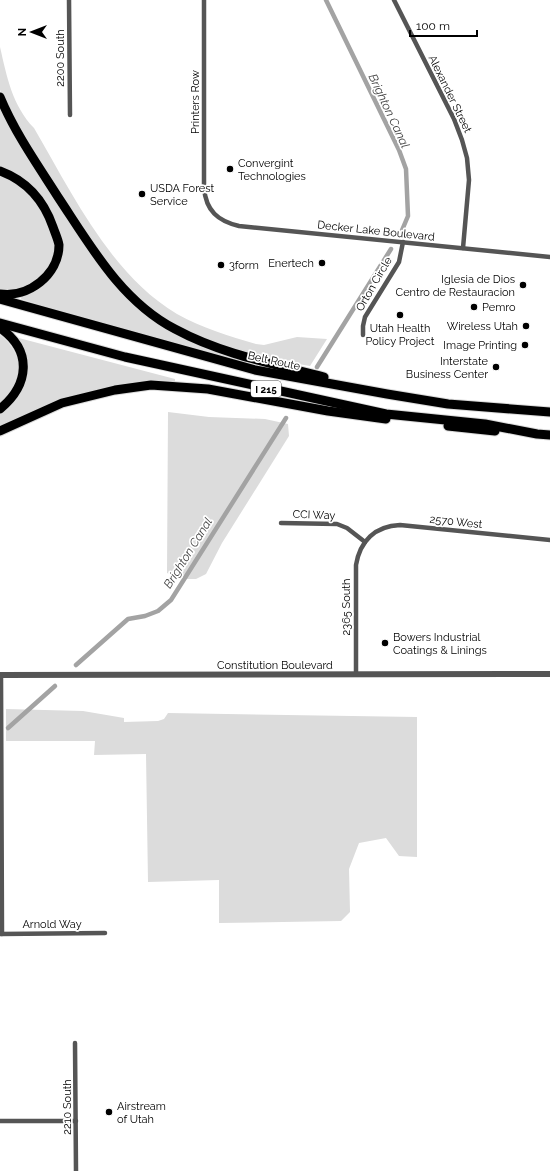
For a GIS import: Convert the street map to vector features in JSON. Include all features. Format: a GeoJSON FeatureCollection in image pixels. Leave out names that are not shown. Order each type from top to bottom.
{"type":"FeatureCollection","features":[{"type":"Feature","properties":{"kind":"highway"},"geometry":{"type":"LineString","coordinates":[[0,97],[19,135],[96,254],[118,283],[146,311],[173,329],[222,350],[387,394]]}},
{"type":"Feature","properties":{"kind":"highway"},"geometry":{"type":"LineString","coordinates":[[0,171],[19,181],[33,192],[43,204],[50,218],[59,244],[54,264],[41,282],[22,293],[13,295],[0,294]]}},
{"type":"Feature","properties":{"kind":"highway","name":"Belt Route"},"geometry":{"type":"LineString","coordinates":[[0,299],[255,370],[448,404],[550,412]]}},
{"type":"Feature","properties":{"kind":"highway","name":"I 215"},"geometry":{"type":"LineString","coordinates":[[0,323],[125,357],[386,414],[485,424],[550,435]]}},
{"type":"Feature","properties":{"kind":"highway"},"geometry":{"type":"LineString","coordinates":[[0,328],[14,339],[23,362],[23,375],[18,388],[12,398],[0,409]]}},
{"type":"Feature","properties":{"kind":"highway"},"geometry":{"type":"LineString","coordinates":[[0,431],[62,403],[115,390],[151,385],[208,389],[328,411],[379,418],[478,430],[537,434]]}},
{"type":"Feature","properties":{"kind":"street","name":"2200 South"},"geometry":{"type":"LineString","coordinates":[[69,0],[70,115]]}},
{"type":"Feature","properties":{"kind":"street","name":"Printers Row"},"geometry":{"type":"LineString","coordinates":[[204,0],[204,188],[208,204]]}},
{"type":"Feature","properties":{"kind":"street","name":"Alexander Street"},"geometry":{"type":"LineString","coordinates":[[394,0],[454,119],[462,140],[467,158],[469,180],[463,248]]}},
{"type":"Feature","properties":{"kind":"street","name":"Decker Lake Boulevard"},"geometry":{"type":"LineString","coordinates":[[208,204],[219,218],[228,223],[239,226],[550,257]]}},
{"type":"Feature","properties":{"kind":"street","name":"Orton Circle"},"geometry":{"type":"LineString","coordinates":[[363,335],[365,317],[399,262],[403,242]]}},
{"type":"Feature","properties":{"kind":"street","name":"CCI Way"},"geometry":{"type":"LineString","coordinates":[[281,523],[337,524],[347,528],[364,542]]}},
{"type":"Feature","properties":{"kind":"street","name":"2570 West"},"geometry":{"type":"LineString","coordinates":[[364,542],[371,535],[380,530],[390,526],[400,525],[550,540]]}},
{"type":"Feature","properties":{"kind":"street","name":"2365 South"},"geometry":{"type":"LineString","coordinates":[[356,674],[355,569],[358,553],[364,542]]}},
{"type":"Feature","properties":{"kind":"street","name":"Constitution Boulevard"},"geometry":{"type":"LineString","coordinates":[[1,675],[550,674]]}},
{"type":"Feature","properties":{"kind":"street"},"geometry":{"type":"LineString","coordinates":[[1,675],[1,934]]}},
{"type":"Feature","properties":{"kind":"street","name":"Arnold Way"},"geometry":{"type":"LineString","coordinates":[[1,934],[105,933]]}},
{"type":"Feature","properties":{"kind":"street","name":"2210 South"},"geometry":{"type":"LineString","coordinates":[[76,1043],[76,1171]]}},
{"type":"Feature","properties":{"kind":"street"},"geometry":{"type":"LineString","coordinates":[[0,1121],[76,1121]]}},
{"type":"Feature","properties":{"kind":"shaded area"},"geometry":{"type":"Polygon","coordinates":[[[0,47],[11,90],[20,110],[34,128],[78,205],[112,255],[132,277],[153,297],[177,314],[206,328],[236,338],[264,345],[297,337],[327,339],[310,366],[246,355],[204,342],[147,309],[99,258],[8,110],[0,90],[0,47]]]}},
{"type":"Feature","properties":{"kind":"shaded area"},"geometry":{"type":"Polygon","coordinates":[[[0,103],[91,255],[113,284],[134,305],[232,357],[232,360],[126,332],[21,299],[22,296],[36,291],[46,283],[60,259],[43,202],[0,170],[0,103]]]}},
{"type":"Feature","properties":{"kind":"shaded area"},"geometry":{"type":"Polygon","coordinates":[[[0,176],[15,183],[35,200],[53,230],[56,251],[51,268],[29,288],[0,291],[0,176]]]}},
{"type":"Feature","properties":{"kind":"shaded area"},"geometry":{"type":"Polygon","coordinates":[[[0,335],[9,343],[16,354],[20,367],[20,373],[19,379],[15,386],[0,408],[0,335]]]}},
{"type":"Feature","properties":{"kind":"shaded area"},"geometry":{"type":"Polygon","coordinates":[[[15,337],[175,379],[175,382],[145,383],[100,389],[71,396],[35,410],[0,427],[0,414],[10,407],[23,381],[15,337]]]}},
{"type":"Feature","properties":{"kind":"shaded area"},"geometry":{"type":"Polygon","coordinates":[[[168,412],[209,417],[265,419],[288,424],[289,436],[222,543],[206,574],[196,579],[181,579],[167,573],[168,412]]]}},
{"type":"Feature","properties":{"kind":"shaded area"},"geometry":{"type":"Polygon","coordinates":[[[6,709],[83,711],[124,718],[124,722],[158,721],[164,719],[168,713],[417,717],[417,857],[399,856],[386,838],[359,843],[349,869],[350,912],[341,921],[219,923],[219,880],[148,882],[146,754],[94,755],[95,741],[6,741],[6,709]]]}},
{"type":"Feature","properties":{"kind":"waterway","name":"Brighton Canal"},"geometry":{"type":"LineString","coordinates":[[326,0],[399,150],[406,169],[408,216],[400,235]]}},
{"type":"Feature","properties":{"kind":"waterway","name":"Brighton Canal"},"geometry":{"type":"LineString","coordinates":[[317,367],[391,249]]}},
{"type":"Feature","properties":{"kind":"waterway","name":"Brighton Canal"},"geometry":{"type":"LineString","coordinates":[[76,665],[128,619],[145,616],[158,611],[171,600],[286,418]]}},
{"type":"Feature","properties":{"kind":"waterway","name":"Brighton Canal"},"geometry":{"type":"LineString","coordinates":[[8,728],[55,686]]}},
{"type":"Feature","properties":{"kind":"place","name":"Convergint Technologies"},"geometry":{"type":"Point","coordinates":[230,169]}},
{"type":"Feature","properties":{"kind":"place","name":"USDA Forest Service"},"geometry":{"type":"Point","coordinates":[142,194]}},
{"type":"Feature","properties":{"kind":"place","name":"Enertech"},"geometry":{"type":"Point","coordinates":[322,263]}},
{"type":"Feature","properties":{"kind":"place","name":"3form"},"geometry":{"type":"Point","coordinates":[221,265]}},
{"type":"Feature","properties":{"kind":"place","name":"Iglesia de Dios Centro de Restauracion"},"geometry":{"type":"Point","coordinates":[523,285]}},
{"type":"Feature","properties":{"kind":"place","name":"Pemro"},"geometry":{"type":"Point","coordinates":[474,307]}},
{"type":"Feature","properties":{"kind":"place","name":"Utah Health Policy Project"},"geometry":{"type":"Point","coordinates":[400,315]}},
{"type":"Feature","properties":{"kind":"place","name":"Wireless Utah"},"geometry":{"type":"Point","coordinates":[526,326]}},
{"type":"Feature","properties":{"kind":"place","name":"Image Printing"},"geometry":{"type":"Point","coordinates":[525,345]}},
{"type":"Feature","properties":{"kind":"place","name":"Interstate Business Center"},"geometry":{"type":"Point","coordinates":[496,367]}},
{"type":"Feature","properties":{"kind":"place","name":"Bowers Industrial Coatings & Linings"},"geometry":{"type":"Point","coordinates":[385,643]}},
{"type":"Feature","properties":{"kind":"place","name":"Airstream of Utah"},"geometry":{"type":"Point","coordinates":[109,1112]}}]}
